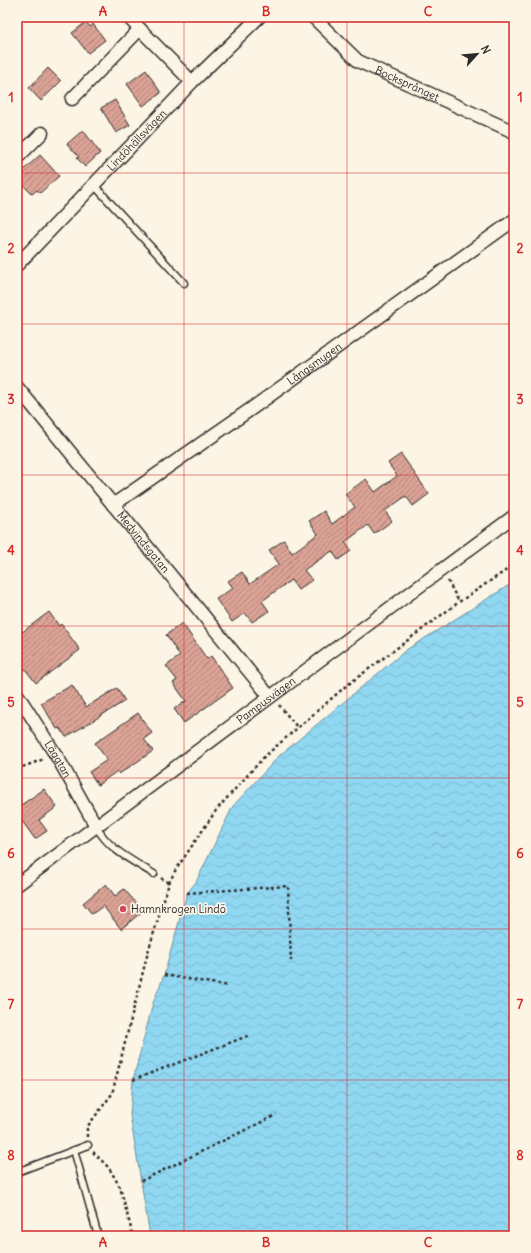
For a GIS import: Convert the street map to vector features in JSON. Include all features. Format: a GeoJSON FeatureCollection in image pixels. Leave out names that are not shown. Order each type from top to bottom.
{"type":"FeatureCollection","features":[{"type":"Feature","properties":{"kind":"street"},"geometry":{"type":"LineString","coordinates":[[128,17],[192,82]]}},
{"type":"Feature","properties":{"kind":"street","name":"Lindöhällsvägen"},"geometry":{"type":"LineString","coordinates":[[17,265],[192,82],[259,17]]}},
{"type":"Feature","properties":{"kind":"street","name":"Bocksprånget"},"geometry":{"type":"LineString","coordinates":[[313,17],[358,61],[514,132]]}},
{"type":"Feature","properties":{"kind":"street"},"geometry":{"type":"LineString","coordinates":[[72,98],[140,29]]}},
{"type":"Feature","properties":{"kind":"street"},"geometry":{"type":"LineString","coordinates":[[17,158],[42,133]]}},
{"type":"Feature","properties":{"kind":"street","name":"Långsmygen"},"geometry":{"type":"LineString","coordinates":[[113,505],[251,409],[514,220]]}},
{"type":"Feature","properties":{"kind":"street","name":"Medvindsgatan"},"geometry":{"type":"LineString","coordinates":[[17,387],[270,697]]}},
{"type":"Feature","properties":{"kind":"street","name":"Pampusvägen"},"geometry":{"type":"LineString","coordinates":[[17,885],[514,516]]}},
{"type":"Feature","properties":{"kind":"street","name":"Lägatan"},"geometry":{"type":"LineString","coordinates":[[17,694],[55,754],[96,826]]}},
{"type":"Feature","properties":{"kind":"lane"},"geometry":{"type":"LineString","coordinates":[[93,184],[184,283]]}},
{"type":"Feature","properties":{"kind":"lane"},"geometry":{"type":"LineString","coordinates":[[96,826],[102,838],[120,854],[154,874]]}},
{"type":"Feature","properties":{"kind":"lane"},"geometry":{"type":"LineString","coordinates":[[17,1172],[88,1145]]}},
{"type":"Feature","properties":{"kind":"lane"},"geometry":{"type":"LineString","coordinates":[[74,1150],[98,1236]]}},
{"type":"Feature","properties":{"kind":"path"},"geometry":{"type":"LineString","coordinates":[[133,1236],[125,1203],[116,1178],[88,1145],[86,1134],[88,1127],[112,1094],[148,952],[169,883],[175,871],[217,809],[265,756],[297,727],[346,686],[459,602],[514,565]]}},
{"type":"Feature","properties":{"kind":"path"},"geometry":{"type":"LineString","coordinates":[[442,570],[459,602]]}},
{"type":"Feature","properties":{"kind":"path"},"geometry":{"type":"LineString","coordinates":[[270,697],[281,706],[297,727]]}},
{"type":"Feature","properties":{"kind":"path"},"geometry":{"type":"LineString","coordinates":[[17,769],[55,754]]}},
{"type":"Feature","properties":{"kind":"path"},"geometry":{"type":"LineString","coordinates":[[187,893],[288,886],[291,961]]}},
{"type":"Feature","properties":{"kind":"path"},"geometry":{"type":"LineString","coordinates":[[164,975],[229,986]]}},
{"type":"Feature","properties":{"kind":"path"},"geometry":{"type":"LineString","coordinates":[[133,1080],[250,1035]]}},
{"type":"Feature","properties":{"kind":"path"},"geometry":{"type":"LineString","coordinates":[[141,1181],[276,1115]]}},
{"type":"Feature","properties":{"kind":"water"},"geometry":{"type":"Polygon","coordinates":[[[514,582],[514,1236],[150,1236],[130,1115],[133,1080],[153,1003],[164,975],[187,893],[196,882],[233,806],[279,756],[406,650],[514,582]]]}},
{"type":"Feature","properties":{"kind":"building"},"geometry":{"type":"Polygon","coordinates":[[[86,22],[90,27],[93,24],[105,40],[88,53],[72,33],[86,22]]]}},
{"type":"Feature","properties":{"kind":"building"},"geometry":{"type":"Polygon","coordinates":[[[48,68],[61,81],[41,101],[29,88],[48,68]]]}},
{"type":"Feature","properties":{"kind":"building"},"geometry":{"type":"Polygon","coordinates":[[[146,70],[161,93],[143,106],[127,84],[146,70]]]}},
{"type":"Feature","properties":{"kind":"building"},"geometry":{"type":"Polygon","coordinates":[[[115,100],[130,125],[116,133],[101,108],[115,100]]]}},
{"type":"Feature","properties":{"kind":"building"},"geometry":{"type":"Polygon","coordinates":[[[83,130],[100,153],[85,167],[77,158],[79,157],[67,144],[83,130]]]}},
{"type":"Feature","properties":{"kind":"building"},"geometry":{"type":"Polygon","coordinates":[[[40,155],[59,176],[40,193],[37,190],[32,194],[17,179],[17,176],[40,155]]]}},
{"type":"Feature","properties":{"kind":"building"},"geometry":{"type":"Polygon","coordinates":[[[401,454],[429,494],[413,506],[406,496],[385,511],[392,521],[374,534],[368,525],[345,542],[351,551],[338,560],[332,551],[304,570],[312,580],[298,590],[291,580],[262,601],[269,611],[252,622],[245,613],[232,622],[216,599],[233,588],[228,581],[242,572],[250,584],[279,564],[269,550],[284,540],[292,553],[318,534],[309,521],[324,511],[332,524],[355,507],[345,494],[366,479],[375,492],[397,476],[388,463],[401,454]]]}},
{"type":"Feature","properties":{"kind":"building"},"geometry":{"type":"Polygon","coordinates":[[[49,612],[59,626],[61,624],[80,650],[36,683],[17,659],[17,636],[49,612]]]}},
{"type":"Feature","properties":{"kind":"building"},"geometry":{"type":"Polygon","coordinates":[[[182,623],[207,659],[211,656],[233,688],[184,723],[174,709],[186,701],[173,683],[177,680],[166,666],[180,656],[166,635],[182,623]]]}},
{"type":"Feature","properties":{"kind":"building"},"geometry":{"type":"Polygon","coordinates":[[[72,685],[86,707],[117,688],[125,701],[66,737],[60,728],[57,729],[41,703],[72,685]]]}},
{"type":"Feature","properties":{"kind":"building"},"geometry":{"type":"Polygon","coordinates":[[[138,713],[152,733],[144,739],[153,751],[119,774],[117,771],[98,785],[89,772],[107,760],[95,743],[138,713]]]}},
{"type":"Feature","properties":{"kind":"building"},"geometry":{"type":"Polygon","coordinates":[[[44,789],[57,807],[39,820],[47,831],[35,839],[17,814],[17,808],[44,789]]]}},
{"type":"Feature","properties":{"kind":"building","name":"Hamnkrogen Lindö"},"geometry":{"type":"Polygon","coordinates":[[[106,884],[115,896],[124,889],[143,911],[121,929],[103,906],[92,914],[83,903],[106,884]]]}},
{"type":"Feature","properties":{"kind":"place","name":"Hamnkrogen Lindö"},"geometry":{"type":"Point","coordinates":[123,909]}}]}
